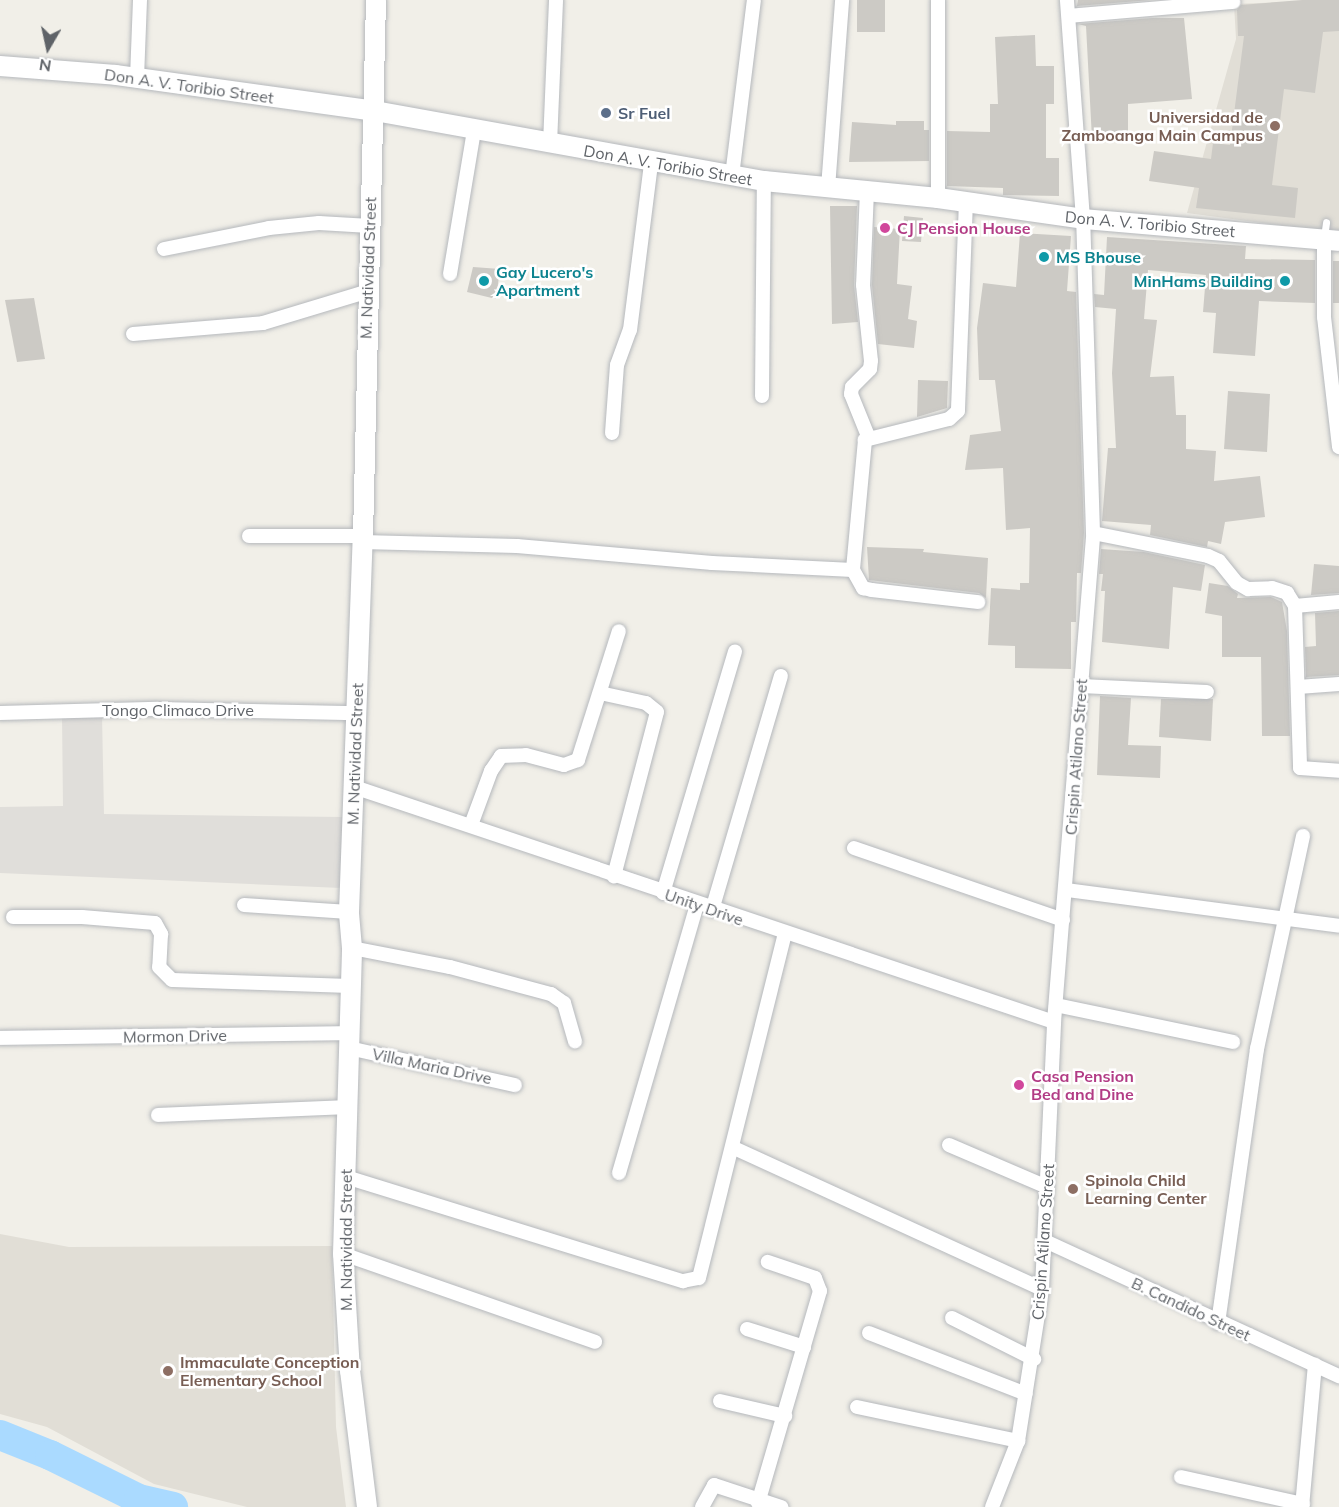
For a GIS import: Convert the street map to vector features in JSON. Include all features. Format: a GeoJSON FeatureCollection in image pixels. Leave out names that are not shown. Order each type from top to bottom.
{"type":"FeatureCollection","features":[{"type":"Feature","properties":{"kind":"street"},"geometry":{"type":"LineString","coordinates":[[137,78],[140,0]]}},
{"type":"Feature","properties":{"kind":"street","name":"M. Natividad Street"},"geometry":{"type":"LineString","coordinates":[[367,1507],[350,1371],[343,1254],[352,948],[348,912],[363,539],[366,292],[375,111],[375,0]]}},
{"type":"Feature","properties":{"kind":"street"},"geometry":{"type":"LineString","coordinates":[[550,144],[556,0]]}},
{"type":"Feature","properties":{"kind":"street"},"geometry":{"type":"LineString","coordinates":[[732,176],[754,0]]}},
{"type":"Feature","properties":{"kind":"street"},"geometry":{"type":"LineString","coordinates":[[828,188],[842,0]]}},
{"type":"Feature","properties":{"kind":"street"},"geometry":{"type":"LineString","coordinates":[[938,0],[938,198]]}},
{"type":"Feature","properties":{"kind":"street","name":"Crispin Atilano Street"},"geometry":{"type":"LineString","coordinates":[[992,1507],[1018,1441],[1034,1359],[1042,1289],[1054,1023],[1067,890],[1093,533],[1083,219],[1067,0]]}},
{"type":"Feature","properties":{"kind":"street"},"geometry":{"type":"LineString","coordinates":[[1069,16],[1233,2]]}},
{"type":"Feature","properties":{"kind":"street","name":"Don A. V. Toribio Street"},"geometry":{"type":"LineString","coordinates":[[0,66],[137,78],[375,111],[765,182],[966,201],[1083,219],[1329,234]]}},
{"type":"Feature","properties":{"kind":"street"},"geometry":{"type":"LineString","coordinates":[[450,274],[474,130]]}},
{"type":"Feature","properties":{"kind":"street"},"geometry":{"type":"LineString","coordinates":[[612,433],[617,364],[630,330],[651,163]]}},
{"type":"Feature","properties":{"kind":"street"},"geometry":{"type":"LineString","coordinates":[[762,396],[765,182]]}},
{"type":"Feature","properties":{"kind":"street"},"geometry":{"type":"LineString","coordinates":[[867,191],[863,285],[871,360],[870,369],[852,387],[852,394],[868,436],[861,453],[854,570],[863,588],[978,602]]}},
{"type":"Feature","properties":{"kind":"street"},"geometry":{"type":"LineString","coordinates":[[868,436],[949,419],[958,411],[966,201]]}},
{"type":"Feature","properties":{"kind":"street"},"geometry":{"type":"LineString","coordinates":[[164,249],[270,228],[319,223],[370,226]]}},
{"type":"Feature","properties":{"kind":"street"},"geometry":{"type":"LineString","coordinates":[[1329,234],[1324,317],[1337,410],[1339,447]]}},
{"type":"Feature","properties":{"kind":"street"},"geometry":{"type":"LineString","coordinates":[[133,334],[263,323],[366,292]]}},
{"type":"Feature","properties":{"kind":"street"},"geometry":{"type":"LineString","coordinates":[[1093,533],[1208,556],[1219,561],[1237,583],[1248,589],[1281,589],[1295,606],[1300,768],[1339,771]]}},
{"type":"Feature","properties":{"kind":"street"},"geometry":{"type":"LineString","coordinates":[[249,536],[517,546],[712,563],[854,570]]}},
{"type":"Feature","properties":{"kind":"street"},"geometry":{"type":"LineString","coordinates":[[1295,606],[1339,602]]}},
{"type":"Feature","properties":{"kind":"street"},"geometry":{"type":"LineString","coordinates":[[471,825],[491,771],[501,756],[526,755],[564,765],[578,760],[619,632]]}},
{"type":"Feature","properties":{"kind":"street"},"geometry":{"type":"LineString","coordinates":[[663,893],[735,651]]}},
{"type":"Feature","properties":{"kind":"street"},"geometry":{"type":"LineString","coordinates":[[712,910],[782,676]]}},
{"type":"Feature","properties":{"kind":"street"},"geometry":{"type":"LineString","coordinates":[[1298,687],[1339,684]]}},
{"type":"Feature","properties":{"kind":"street"},"geometry":{"type":"LineString","coordinates":[[1081,686],[1207,692]]}},
{"type":"Feature","properties":{"kind":"street"},"geometry":{"type":"LineString","coordinates":[[600,693],[646,703],[657,712],[614,876]]}},
{"type":"Feature","properties":{"kind":"street","name":"Tongo Climaco Drive"},"geometry":{"type":"LineString","coordinates":[[0,713],[158,709],[357,713]]}},
{"type":"Feature","properties":{"kind":"street","name":"Unity Drive"},"geometry":{"type":"LineString","coordinates":[[354,787],[471,825],[697,905],[1054,1023]]}},
{"type":"Feature","properties":{"kind":"street"},"geometry":{"type":"LineString","coordinates":[[1218,1323],[1257,1049],[1303,836]]}},
{"type":"Feature","properties":{"kind":"street"},"geometry":{"type":"LineString","coordinates":[[854,848],[1063,920]]}},
{"type":"Feature","properties":{"kind":"street"},"geometry":{"type":"LineString","coordinates":[[1067,890],[1339,926]]}},
{"type":"Feature","properties":{"kind":"street"},"geometry":{"type":"LineString","coordinates":[[244,905],[348,912]]}},
{"type":"Feature","properties":{"kind":"street"},"geometry":{"type":"LineString","coordinates":[[619,1173],[697,905]]}},
{"type":"Feature","properties":{"kind":"street"},"geometry":{"type":"LineString","coordinates":[[13,917],[82,917],[155,923],[161,934],[159,968],[172,980],[350,986]]}},
{"type":"Feature","properties":{"kind":"street"},"geometry":{"type":"LineString","coordinates":[[346,1178],[692,1282],[699,1278],[706,1258],[785,934]]}},
{"type":"Feature","properties":{"kind":"street"},"geometry":{"type":"LineString","coordinates":[[352,948],[450,968],[550,994],[564,1003],[575,1041]]}},
{"type":"Feature","properties":{"kind":"street"},"geometry":{"type":"LineString","coordinates":[[1056,1005],[1233,1041]]}},
{"type":"Feature","properties":{"kind":"street","name":"Mormon Drive"},"geometry":{"type":"LineString","coordinates":[[0,1038],[350,1040]]}},
{"type":"Feature","properties":{"kind":"street","name":"Villa Maria Drive"},"geometry":{"type":"LineString","coordinates":[[350,1040],[515,1084]]}},
{"type":"Feature","properties":{"kind":"street"},"geometry":{"type":"LineString","coordinates":[[158,1115],[348,1107]]}},
{"type":"Feature","properties":{"kind":"street"},"geometry":{"type":"LineString","coordinates":[[949,1145],[1047,1187]]}},
{"type":"Feature","properties":{"kind":"street"},"geometry":{"type":"LineString","coordinates":[[734,1148],[1042,1289]]}},
{"type":"Feature","properties":{"kind":"street","name":"B. Candido Street"},"geometry":{"type":"LineString","coordinates":[[1045,1241],[1218,1323],[1339,1376]]}},
{"type":"Feature","properties":{"kind":"street"},"geometry":{"type":"LineString","coordinates":[[343,1254],[595,1342]]}},
{"type":"Feature","properties":{"kind":"street"},"geometry":{"type":"LineString","coordinates":[[702,1507],[714,1485],[769,1506],[785,1416],[820,1284],[815,1278],[768,1262]]}},
{"type":"Feature","properties":{"kind":"street"},"geometry":{"type":"LineString","coordinates":[[952,1318],[1034,1359]]}},
{"type":"Feature","properties":{"kind":"street"},"geometry":{"type":"LineString","coordinates":[[747,1329],[804,1347]]}},
{"type":"Feature","properties":{"kind":"street"},"geometry":{"type":"LineString","coordinates":[[869,1333],[1026,1395]]}},
{"type":"Feature","properties":{"kind":"street"},"geometry":{"type":"LineString","coordinates":[[1180,1477],[1303,1506],[1315,1365]]}},
{"type":"Feature","properties":{"kind":"street"},"geometry":{"type":"LineString","coordinates":[[720,1401],[785,1416]]}},
{"type":"Feature","properties":{"kind":"street"},"geometry":{"type":"LineString","coordinates":[[857,1407],[1018,1441]]}},
{"type":"Feature","properties":{"kind":"shaded area","name":"Universidad de Zamboanga Main Campus"},"geometry":{"type":"Polygon","coordinates":[[[1339,0],[1339,233],[1187,213],[1236,39],[1234,4],[1339,0]]]}},
{"type":"Feature","properties":{"kind":"shaded area"},"geometry":{"type":"Polygon","coordinates":[[[102,715],[104,814],[344,817],[341,888],[0,873],[0,807],[63,806],[62,716],[102,715]]]}},
{"type":"Feature","properties":{"kind":"shaded area","name":"Immaculate Conception Elementary School"},"geometry":{"type":"Polygon","coordinates":[[[0,1234],[69,1247],[332,1246],[336,1427],[346,1507],[247,1507],[154,1484],[47,1427],[0,1414],[0,1234]]]}},
{"type":"Feature","properties":{"kind":"building"},"geometry":{"type":"Polygon","coordinates":[[[857,0],[885,0],[885,32],[857,32],[857,0]]]}},
{"type":"Feature","properties":{"kind":"building"},"geometry":{"type":"Polygon","coordinates":[[[1078,0],[1151,0],[1077,6],[1078,0]]]}},
{"type":"Feature","properties":{"kind":"building"},"geometry":{"type":"Polygon","coordinates":[[[1302,0],[1339,0],[1339,31],[1323,32],[1315,93],[1284,89],[1272,185],[1298,188],[1295,218],[1196,208],[1199,188],[1149,181],[1154,151],[1211,159],[1213,143],[1230,145],[1244,36],[1238,36],[1237,10],[1241,5],[1302,0]]]}},
{"type":"Feature","properties":{"kind":"building"},"geometry":{"type":"Polygon","coordinates":[[[1152,18],[1184,18],[1192,99],[1128,104],[1128,139],[1092,139],[1086,26],[1078,24],[1152,18]]]}},
{"type":"Feature","properties":{"kind":"building"},"geometry":{"type":"Polygon","coordinates":[[[1035,35],[1036,66],[1054,66],[1054,104],[1046,104],[1046,158],[1059,158],[1059,196],[1003,195],[1003,188],[947,186],[947,131],[990,132],[990,104],[998,104],[995,37],[1035,35]]]}},
{"type":"Feature","properties":{"kind":"building"},"geometry":{"type":"Polygon","coordinates":[[[896,121],[924,121],[924,130],[929,130],[929,161],[849,162],[852,122],[896,125],[896,121]]]}},
{"type":"Feature","properties":{"kind":"building"},"geometry":{"type":"Polygon","coordinates":[[[830,206],[857,206],[854,285],[858,322],[832,324],[830,206]]]}},
{"type":"Feature","properties":{"kind":"building"},"geometry":{"type":"Polygon","coordinates":[[[904,216],[923,218],[921,242],[902,241],[904,216]]]}},
{"type":"Feature","properties":{"kind":"building"},"geometry":{"type":"Polygon","coordinates":[[[874,227],[900,229],[897,284],[912,286],[908,319],[917,321],[914,348],[878,344],[872,285],[874,227]]]}},
{"type":"Feature","properties":{"kind":"building"},"geometry":{"type":"Polygon","coordinates":[[[1020,233],[1071,236],[1067,291],[1076,292],[1084,533],[1081,573],[1077,573],[1076,622],[1071,622],[1071,669],[1015,668],[1015,646],[988,645],[991,588],[1020,590],[1020,583],[1029,583],[1030,528],[1006,530],[1003,468],[965,470],[970,435],[1001,431],[995,380],[979,380],[977,328],[983,283],[1016,287],[1020,233]]]}},
{"type":"Feature","properties":{"kind":"building"},"geometry":{"type":"Polygon","coordinates":[[[1107,237],[1246,246],[1245,259],[1315,260],[1315,303],[1259,301],[1255,356],[1213,353],[1216,313],[1203,312],[1206,275],[1148,270],[1144,319],[1157,320],[1150,377],[1174,376],[1176,415],[1186,415],[1186,449],[1216,451],[1214,481],[1260,476],[1265,517],[1225,522],[1221,544],[1208,541],[1207,547],[1150,535],[1151,525],[1102,521],[1108,448],[1116,448],[1112,373],[1116,309],[1095,307],[1094,294],[1104,295],[1107,237]]]}},
{"type":"Feature","properties":{"kind":"building"},"geometry":{"type":"Polygon","coordinates":[[[1333,261],[1339,261],[1339,303],[1333,303],[1333,261]]]}},
{"type":"Feature","properties":{"kind":"building","name":"Gay Lucero's Apartment"},"geometry":{"type":"Polygon","coordinates":[[[473,267],[500,269],[496,299],[467,292],[473,267]]]}},
{"type":"Feature","properties":{"kind":"building"},"geometry":{"type":"Polygon","coordinates":[[[34,298],[45,359],[17,362],[5,300],[34,298]]]}},
{"type":"Feature","properties":{"kind":"building"},"geometry":{"type":"Polygon","coordinates":[[[918,380],[948,381],[947,408],[917,417],[918,380]]]}},
{"type":"Feature","properties":{"kind":"building"},"geometry":{"type":"Polygon","coordinates":[[[1228,391],[1270,394],[1267,452],[1224,449],[1228,391]]]}},
{"type":"Feature","properties":{"kind":"building"},"geometry":{"type":"Polygon","coordinates":[[[867,547],[924,549],[923,552],[988,558],[986,598],[979,593],[869,580],[867,547]]]}},
{"type":"Feature","properties":{"kind":"building"},"geometry":{"type":"Polygon","coordinates":[[[1101,549],[1144,552],[1205,565],[1201,591],[1173,587],[1169,649],[1102,642],[1105,591],[1101,591],[1103,574],[1099,574],[1101,549]]]}},
{"type":"Feature","properties":{"kind":"building"},"geometry":{"type":"Polygon","coordinates":[[[1314,564],[1339,566],[1339,593],[1311,595],[1314,564]]]}},
{"type":"Feature","properties":{"kind":"building"},"geometry":{"type":"Polygon","coordinates":[[[1209,583],[1228,586],[1238,594],[1237,598],[1271,597],[1282,602],[1287,631],[1290,736],[1262,736],[1261,657],[1222,657],[1222,616],[1205,613],[1209,583]]]}},
{"type":"Feature","properties":{"kind":"building"},"geometry":{"type":"Polygon","coordinates":[[[1339,611],[1339,675],[1306,677],[1305,647],[1316,646],[1315,613],[1339,611]]]}},
{"type":"Feature","properties":{"kind":"building"},"geometry":{"type":"Polygon","coordinates":[[[1100,696],[1131,698],[1128,745],[1161,746],[1160,778],[1097,775],[1100,696]]]}},
{"type":"Feature","properties":{"kind":"building"},"geometry":{"type":"Polygon","coordinates":[[[1161,699],[1213,699],[1211,741],[1159,737],[1161,699]]]}},
{"type":"Feature","properties":{"kind":"waterway"},"geometry":{"type":"LineString","coordinates":[[0,1435],[50,1455],[139,1499],[173,1507]]}},
{"type":"Feature","properties":{"kind":"place","name":"Sr Fuel"},"geometry":{"type":"Point","coordinates":[606,113]}},
{"type":"Feature","properties":{"kind":"place","name":"Universidad de Zamboanga Main Campus"},"geometry":{"type":"Point","coordinates":[1275,126]}},
{"type":"Feature","properties":{"kind":"place","name":"CJ Pension House"},"geometry":{"type":"Point","coordinates":[885,228]}},
{"type":"Feature","properties":{"kind":"place","name":"MS Bhouse"},"geometry":{"type":"Point","coordinates":[1044,257]}},
{"type":"Feature","properties":{"kind":"place","name":"Gay Lucero's Apartment"},"geometry":{"type":"Point","coordinates":[484,281]}},
{"type":"Feature","properties":{"kind":"place","name":"MinHams Building"},"geometry":{"type":"Point","coordinates":[1285,281]}},
{"type":"Feature","properties":{"kind":"place","name":"Casa Pension Bed and Dine"},"geometry":{"type":"Point","coordinates":[1019,1085]}},
{"type":"Feature","properties":{"kind":"place","name":"Spinola Child Learning Center"},"geometry":{"type":"Point","coordinates":[1073,1189]}},
{"type":"Feature","properties":{"kind":"place","name":"Immaculate Conception Elementary School"},"geometry":{"type":"Point","coordinates":[168,1371]}}]}
